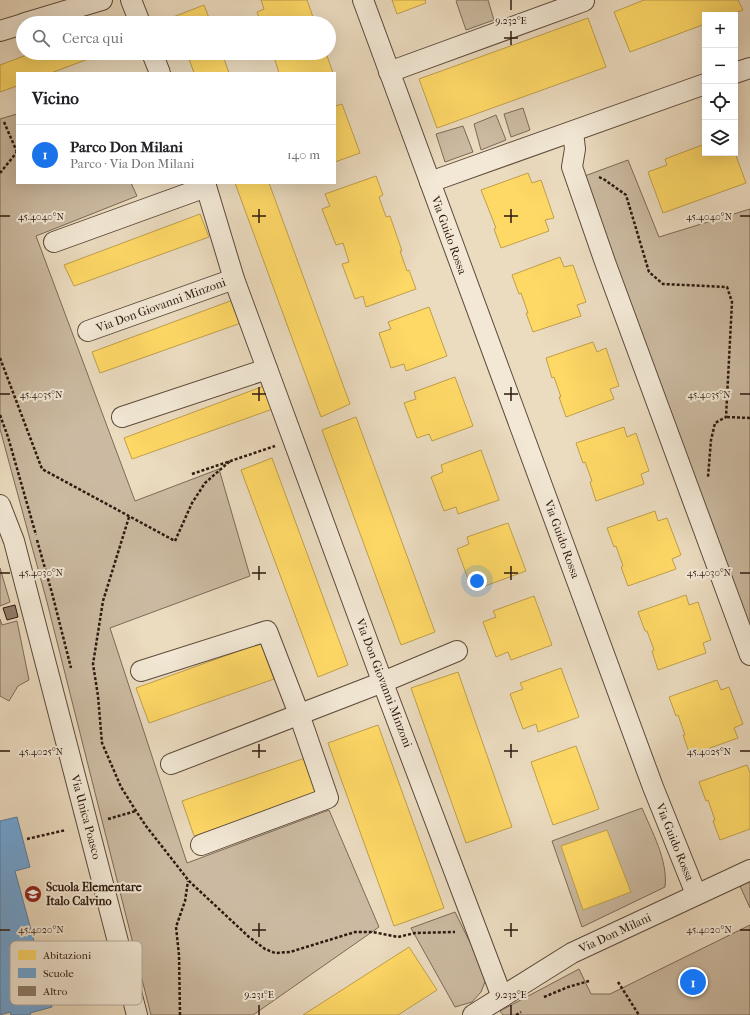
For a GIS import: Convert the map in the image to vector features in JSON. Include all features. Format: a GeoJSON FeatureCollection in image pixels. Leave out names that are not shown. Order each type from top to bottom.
{"type":"FeatureCollection","features":[{"type":"Feature","properties":{"kind":"street"},"geometry":{"type":"LineString","coordinates":[[48,16],[102,0]]}},
{"type":"Feature","properties":{"kind":"street"},"geometry":{"type":"LineString","coordinates":[[131,0],[137,16]]}},
{"type":"Feature","properties":{"kind":"street","name":"Via Guido Rossa"},"geometry":{"type":"LineString","coordinates":[[363,0],[653,787],[696,894]]}},
{"type":"Feature","properties":{"kind":"street"},"geometry":{"type":"LineString","coordinates":[[389,72],[584,1]]}},
{"type":"Feature","properties":{"kind":"street"},"geometry":{"type":"LineString","coordinates":[[0,31],[16,26]]}},
{"type":"Feature","properties":{"kind":"street"},"geometry":{"type":"LineString","coordinates":[[155,60],[160,72]]}},
{"type":"Feature","properties":{"kind":"street"},"geometry":{"type":"LineString","coordinates":[[738,72],[750,68]]}},
{"type":"Feature","properties":{"kind":"street","name":"Via Guido Rossa"},"geometry":{"type":"LineString","coordinates":[[430,182],[702,85]]}},
{"type":"Feature","properties":{"kind":"street"},"geometry":{"type":"LineString","coordinates":[[572,132],[575,149],[572,166],[605,262],[750,655]]}},
{"type":"Feature","properties":{"kind":"street","name":"Via Don Giovanni Minzoni"},"geometry":{"type":"LineString","coordinates":[[54,242],[205,185],[234,278],[267,369],[382,682],[476,926],[488,1008]]}},
{"type":"Feature","properties":{"kind":"street","name":"Via Don Giovanni Minzoni"},"geometry":{"type":"LineString","coordinates":[[88,331],[234,278]]}},
{"type":"Feature","properties":{"kind":"street"},"geometry":{"type":"LineString","coordinates":[[122,417],[267,369]]}},
{"type":"Feature","properties":{"kind":"street","name":"Via Unica Poasco"},"geometry":{"type":"LineString","coordinates":[[0,505],[14,541],[116,941]]}},
{"type":"Feature","properties":{"kind":"street"},"geometry":{"type":"LineString","coordinates":[[141,671],[267,631],[299,714],[328,798],[201,845]]}},
{"type":"Feature","properties":{"kind":"street"},"geometry":{"type":"LineString","coordinates":[[171,764],[382,682],[457,651]]}},
{"type":"Feature","properties":{"kind":"street","name":"Via Don Milani"},"geometry":{"type":"LineString","coordinates":[[488,1008],[572,953],[750,870]]}},
{"type":"Feature","properties":{"kind":"path"},"geometry":{"type":"LineString","coordinates":[[4,122],[16,150]]}},
{"type":"Feature","properties":{"kind":"path"},"geometry":{"type":"LineString","coordinates":[[0,173],[16,153]]}},
{"type":"Feature","properties":{"kind":"path"},"geometry":{"type":"LineString","coordinates":[[572,166],[605,180],[626,195],[649,272],[664,284],[727,287],[732,302],[726,417]]}},
{"type":"Feature","properties":{"kind":"path"},"geometry":{"type":"LineString","coordinates":[[0,358],[42,469],[175,541],[192,503],[205,483],[230,461]]}},
{"type":"Feature","properties":{"kind":"path"},"geometry":{"type":"LineString","coordinates":[[708,477],[711,440],[715,423],[726,417],[750,418]]}},
{"type":"Feature","properties":{"kind":"path"},"geometry":{"type":"LineString","coordinates":[[192,474],[293,440]]}},
{"type":"Feature","properties":{"kind":"path"},"geometry":{"type":"LineString","coordinates":[[129,517],[103,601],[93,664],[98,696],[102,743],[121,787],[146,826],[188,881],[249,937],[265,949],[276,953],[290,952],[355,932],[373,932],[398,937],[415,933],[453,932],[476,926]]}},
{"type":"Feature","properties":{"kind":"path"},"geometry":{"type":"LineString","coordinates":[[107,819],[136,811]]}},
{"type":"Feature","properties":{"kind":"path"},"geometry":{"type":"LineString","coordinates":[[28,839],[66,830]]}},
{"type":"Feature","properties":{"kind":"path"},"geometry":{"type":"LineString","coordinates":[[180,1015],[179,955],[176,927],[188,881]]}},
{"type":"Feature","properties":{"kind":"path"},"geometry":{"type":"LineString","coordinates":[[540,1000],[568,987],[589,981]]}},
{"type":"Feature","properties":{"kind":"path"},"geometry":{"type":"LineString","coordinates":[[618,982],[639,1015]]}},
{"type":"Feature","properties":{"kind":"path"},"geometry":{"type":"LineString","coordinates":[[516,1015],[523,1010]]}},
{"type":"Feature","properties":{"kind":"shaded area"},"geometry":{"type":"Polygon","coordinates":[[[488,0],[494,20],[466,30],[456,1],[488,0]]]}},
{"type":"Feature","properties":{"kind":"shaded area"},"geometry":{"type":"Polygon","coordinates":[[[523,108],[530,130],[511,137],[504,114],[523,108]]]}},
{"type":"Feature","properties":{"kind":"shaded area"},"geometry":{"type":"Polygon","coordinates":[[[16,114],[16,184],[131,184],[137,196],[36,236],[135,501],[219,469],[250,576],[110,628],[187,863],[329,810],[379,927],[253,1015],[151,1015],[142,979],[142,941],[132,941],[47,602],[0,429],[0,119],[16,114]]]}},
{"type":"Feature","properties":{"kind":"shaded area"},"geometry":{"type":"Polygon","coordinates":[[[496,115],[506,140],[481,150],[474,124],[496,115]]]}},
{"type":"Feature","properties":{"kind":"shaded area"},"geometry":{"type":"Polygon","coordinates":[[[463,126],[473,152],[445,162],[436,134],[463,126]]]}},
{"type":"Feature","properties":{"kind":"shaded area"},"geometry":{"type":"Polygon","coordinates":[[[628,160],[659,237],[750,209],[750,627],[582,177],[628,160]]]}},
{"type":"Feature","properties":{"kind":"shaded area"},"geometry":{"type":"Polygon","coordinates":[[[0,568],[10,602],[0,606],[0,568]]]}},
{"type":"Feature","properties":{"kind":"shaded area"},"geometry":{"type":"Polygon","coordinates":[[[0,619],[2,625],[17,621],[29,680],[18,686],[9,701],[0,696],[0,619]]]}},
{"type":"Feature","properties":{"kind":"shaded area"},"geometry":{"type":"Polygon","coordinates":[[[642,808],[662,856],[665,887],[582,927],[552,841],[642,808]]]}},
{"type":"Feature","properties":{"kind":"shaded area"},"geometry":{"type":"Polygon","coordinates":[[[750,881],[750,908],[740,886],[750,881]]]}},
{"type":"Feature","properties":{"kind":"shaded area"},"geometry":{"type":"Polygon","coordinates":[[[455,912],[487,977],[481,992],[472,1002],[455,1007],[411,928],[455,912]]]}},
{"type":"Feature","properties":{"kind":"shaded area"},"geometry":{"type":"Polygon","coordinates":[[[750,925],[750,1015],[503,1015],[500,1011],[579,969],[591,994],[610,994],[750,925]]]}},
{"type":"Feature","properties":{"kind":"building: Abitazioni"},"geometry":{"type":"Polygon","coordinates":[[[261,0],[307,0],[313,16],[258,16],[257,12],[264,9],[261,0]]]}},
{"type":"Feature","properties":{"kind":"building: Abitazioni"},"geometry":{"type":"Polygon","coordinates":[[[392,0],[426,0],[426,3],[397,14],[392,0]]]}},
{"type":"Feature","properties":{"kind":"building: Abitazioni"},"geometry":{"type":"Polygon","coordinates":[[[644,0],[738,0],[743,10],[738,12],[702,12],[702,25],[630,52],[614,12],[644,0]]]}},
{"type":"Feature","properties":{"kind":"building: Abitazioni"},"geometry":{"type":"Polygon","coordinates":[[[204,5],[208,16],[176,16],[204,5]]]}},
{"type":"Feature","properties":{"kind":"building: Abitazioni"},"geometry":{"type":"Polygon","coordinates":[[[588,18],[606,67],[437,128],[419,79],[588,18]]]}},
{"type":"Feature","properties":{"kind":"building: Abitazioni"},"geometry":{"type":"Polygon","coordinates":[[[16,59],[85,60],[54,72],[16,72],[16,86],[0,92],[0,65],[16,59]]]}},
{"type":"Feature","properties":{"kind":"building: Abitazioni"},"geometry":{"type":"Polygon","coordinates":[[[189,60],[224,60],[229,72],[194,72],[189,60]]]}},
{"type":"Feature","properties":{"kind":"building: Abitazioni"},"geometry":{"type":"Polygon","coordinates":[[[275,60],[328,60],[333,72],[279,72],[275,60]]]}},
{"type":"Feature","properties":{"kind":"building: Abitazioni"},"geometry":{"type":"Polygon","coordinates":[[[342,104],[360,153],[336,162],[336,106],[342,104]]]}},
{"type":"Feature","properties":{"kind":"building: Abitazioni"},"geometry":{"type":"Polygon","coordinates":[[[702,145],[702,156],[736,156],[746,183],[663,213],[648,172],[667,165],[665,159],[702,145]]]}},
{"type":"Feature","properties":{"kind":"building: Abitazioni"},"geometry":{"type":"Polygon","coordinates":[[[528,173],[532,183],[541,180],[554,218],[545,220],[549,231],[501,248],[494,229],[496,228],[481,190],[528,173]]]}},
{"type":"Feature","properties":{"kind":"building: Abitazioni"},"geometry":{"type":"Polygon","coordinates":[[[376,176],[383,195],[379,197],[386,217],[390,216],[407,271],[409,270],[416,289],[366,307],[363,296],[355,299],[342,264],[349,262],[343,243],[336,245],[322,209],[330,206],[325,194],[376,176]]]}},
{"type":"Feature","properties":{"kind":"building: Abitazioni"},"geometry":{"type":"Polygon","coordinates":[[[235,184],[269,184],[350,404],[321,417],[235,184]]]}},
{"type":"Feature","properties":{"kind":"building: Abitazioni"},"geometry":{"type":"Polygon","coordinates":[[[200,214],[209,237],[74,286],[64,265],[200,214]]]}},
{"type":"Feature","properties":{"kind":"building: Abitazioni"},"geometry":{"type":"Polygon","coordinates":[[[560,257],[564,267],[573,265],[586,302],[577,305],[581,316],[533,332],[521,293],[519,294],[512,275],[560,257]]]}},
{"type":"Feature","properties":{"kind":"building: Abitazioni"},"geometry":{"type":"Polygon","coordinates":[[[233,300],[241,323],[100,373],[92,352],[233,300]]]}},
{"type":"Feature","properties":{"kind":"building: Abitazioni"},"geometry":{"type":"Polygon","coordinates":[[[429,307],[447,356],[406,371],[404,364],[391,368],[379,333],[391,329],[388,322],[429,307]]]}},
{"type":"Feature","properties":{"kind":"building: Abitazioni"},"geometry":{"type":"Polygon","coordinates":[[[593,342],[597,352],[606,348],[619,386],[610,389],[614,399],[566,417],[559,397],[561,397],[554,377],[552,378],[546,358],[593,342]]]}},
{"type":"Feature","properties":{"kind":"building: Abitazioni"},"geometry":{"type":"Polygon","coordinates":[[[455,377],[473,426],[432,441],[429,434],[417,438],[404,403],[416,399],[414,392],[455,377]]]}},
{"type":"Feature","properties":{"kind":"building: Abitazioni"},"geometry":{"type":"Polygon","coordinates":[[[264,386],[273,409],[132,459],[124,438],[264,386]]]}},
{"type":"Feature","properties":{"kind":"building: Abitazioni"},"geometry":{"type":"Polygon","coordinates":[[[356,417],[435,632],[401,645],[322,430],[356,417]]]}},
{"type":"Feature","properties":{"kind":"building: Abitazioni"},"geometry":{"type":"Polygon","coordinates":[[[624,427],[627,437],[636,433],[649,471],[641,474],[644,484],[596,501],[590,482],[592,481],[585,462],[583,463],[576,443],[624,427]]]}},
{"type":"Feature","properties":{"kind":"building: Abitazioni"},"geometry":{"type":"Polygon","coordinates":[[[481,450],[499,500],[458,514],[456,507],[444,511],[431,477],[443,472],[441,465],[481,450]]]}},
{"type":"Feature","properties":{"kind":"building: Abitazioni"},"geometry":{"type":"Polygon","coordinates":[[[272,458],[348,665],[318,677],[241,470],[272,458]]]}},
{"type":"Feature","properties":{"kind":"building: Abitazioni"},"geometry":{"type":"Polygon","coordinates":[[[655,511],[658,521],[667,518],[681,555],[672,559],[676,569],[628,586],[621,567],[623,566],[616,546],[614,547],[607,528],[655,511]]]}},
{"type":"Feature","properties":{"kind":"building: Abitazioni"},"geometry":{"type":"Polygon","coordinates":[[[508,523],[526,571],[485,586],[482,579],[470,584],[457,549],[469,544],[467,537],[508,523]]]}},
{"type":"Feature","properties":{"kind":"building: Abitazioni"},"geometry":{"type":"Polygon","coordinates":[[[686,595],[689,605],[698,602],[711,640],[703,643],[706,653],[658,670],[652,651],[654,650],[638,612],[686,595]]]}},
{"type":"Feature","properties":{"kind":"building: Abitazioni"},"geometry":{"type":"Polygon","coordinates":[[[534,596],[552,645],[511,660],[508,652],[496,657],[483,622],[496,617],[493,611],[534,596]]]}},
{"type":"Feature","properties":{"kind":"building: Abitazioni"},"geometry":{"type":"Polygon","coordinates":[[[261,643],[274,679],[149,723],[136,688],[261,643]]]}},
{"type":"Feature","properties":{"kind":"building: Abitazioni"},"geometry":{"type":"Polygon","coordinates":[[[561,668],[579,717],[538,732],[536,724],[523,729],[510,694],[523,689],[520,683],[561,668]]]}},
{"type":"Feature","properties":{"kind":"building: Abitazioni"},"geometry":{"type":"Polygon","coordinates":[[[458,672],[512,827],[466,843],[411,688],[458,672]]]}},
{"type":"Feature","properties":{"kind":"building: Abitazioni"},"geometry":{"type":"Polygon","coordinates":[[[717,680],[721,690],[729,687],[743,724],[734,728],[738,738],[690,755],[678,715],[676,716],[669,697],[717,680]]]}},
{"type":"Feature","properties":{"kind":"building: Abitazioni"},"geometry":{"type":"Polygon","coordinates":[[[378,725],[444,908],[394,926],[328,743],[378,725]]]}},
{"type":"Feature","properties":{"kind":"building: Abitazioni"},"geometry":{"type":"Polygon","coordinates":[[[576,746],[599,809],[553,825],[531,762],[576,746]]]}},
{"type":"Feature","properties":{"kind":"building: Abitazioni"},"geometry":{"type":"Polygon","coordinates":[[[305,758],[318,793],[194,836],[182,801],[305,758]]]}},
{"type":"Feature","properties":{"kind":"building: Abitazioni"},"geometry":{"type":"Polygon","coordinates":[[[747,765],[750,773],[750,829],[720,840],[713,821],[715,820],[708,800],[706,801],[699,782],[747,765]]]}},
{"type":"Feature","properties":{"kind":"building: Abitazioni"},"geometry":{"type":"Polygon","coordinates":[[[607,830],[631,892],[583,910],[561,846],[607,830]]]}},
{"type":"Feature","properties":{"kind":"building: Abitazioni"},"geometry":{"type":"Polygon","coordinates":[[[409,947],[437,990],[398,1015],[303,1015],[409,947]]]}},
{"type":"Feature","properties":{"kind":"building: Scuole"},"geometry":{"type":"Polygon","coordinates":[[[17,817],[30,867],[15,871],[34,941],[10,941],[10,1005],[51,1005],[52,1007],[30,1013],[31,1015],[11,1015],[10,1012],[0,1015],[0,821],[17,817]]]}},
{"type":"Feature","properties":{"kind":"building: Altro"},"geometry":{"type":"Polygon","coordinates":[[[15,605],[18,617],[7,620],[3,608],[15,605]]]}},
{"type":"Feature","properties":{"kind":"place","name":"Scuola Elementare Italo Calvino"},"geometry":{"type":"Point","coordinates":[33,894]}},
{"type":"Feature","properties":{"kind":"place","name":"Parco Don Milani"},"geometry":{"type":"Point","coordinates":[693,982]}}]}
